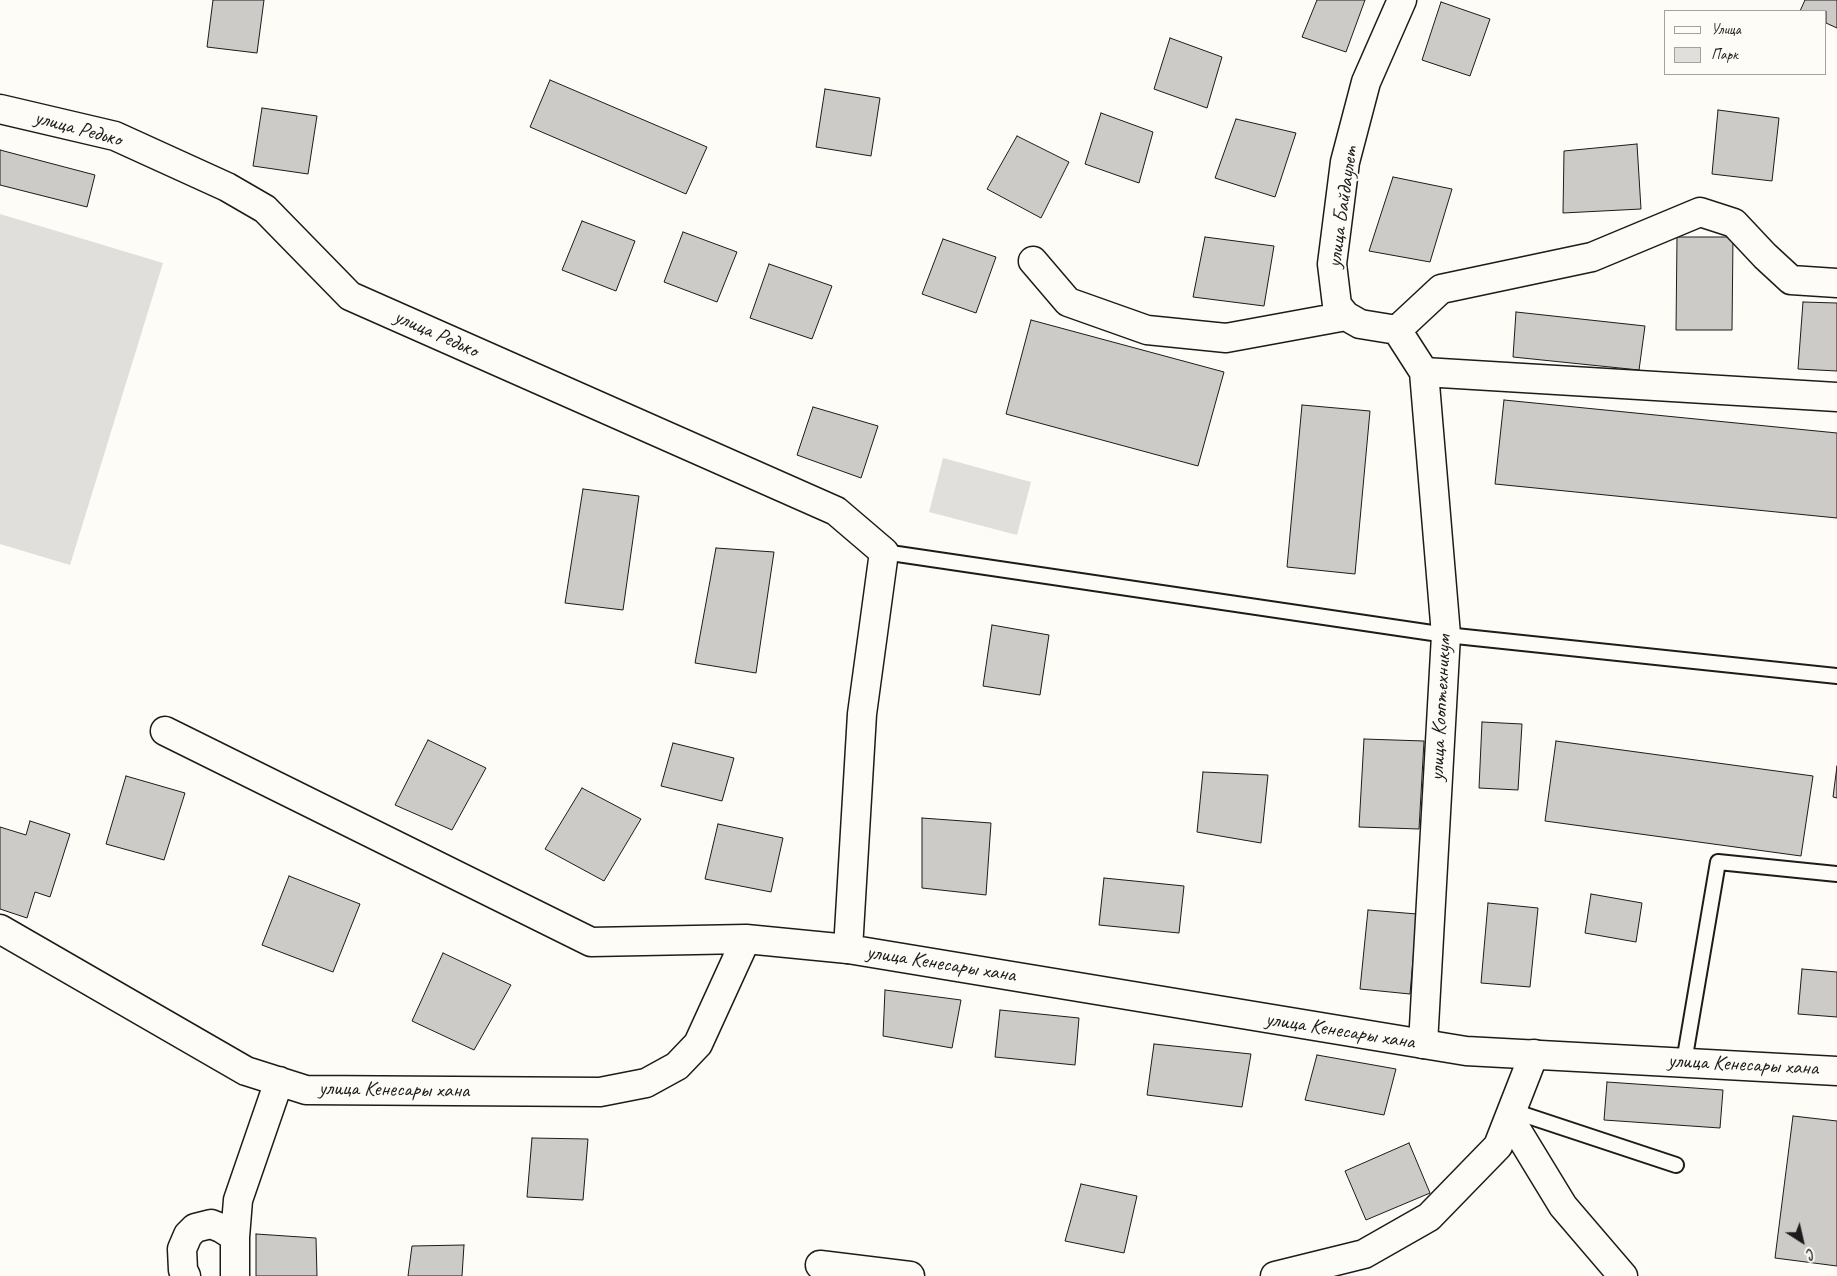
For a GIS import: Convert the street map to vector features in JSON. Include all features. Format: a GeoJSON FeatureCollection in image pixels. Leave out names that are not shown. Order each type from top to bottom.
{"type":"FeatureCollection","features":[{"type":"Feature","properties":{"kind":"street","name":"улица Байдаулет"},"geometry":{"type":"LineString","coordinates":[[1346,316],[1336,305],[1332,264],[1345,162],[1366,82],[1402,0]]}},
{"type":"Feature","properties":{"kind":"street","name":"улица Редько"},"geometry":{"type":"LineString","coordinates":[[0,108],[115,136],[227,187],[265,208],[350,296],[836,511],[884,552]]}},
{"type":"Feature","properties":{"kind":"street"},"geometry":{"type":"LineString","coordinates":[[1397,330],[1441,289],[1592,257],[1700,212],[1734,223],[1791,280],[1837,283]]}},
{"type":"Feature","properties":{"kind":"street"},"geometry":{"type":"LineString","coordinates":[[1033,261],[1068,302],[1147,330],[1226,338],[1346,316],[1360,324],[1397,330],[1424,372],[1837,397]]}},
{"type":"Feature","properties":{"kind":"street","name":"улица Кооптехникум"},"geometry":{"type":"LineString","coordinates":[[1423,1044],[1446,635],[1424,372]]}},
{"type":"Feature","properties":{"kind":"street"},"geometry":{"type":"LineString","coordinates":[[848,949],[862,714],[884,552]]}},
{"type":"Feature","properties":{"kind":"street","name":"улица Кенесары хана"},"geometry":{"type":"LineString","coordinates":[[165,732],[591,942],[746,938],[848,949],[1466,1051],[1837,1070]]}},
{"type":"Feature","properties":{"kind":"street","name":"улица Кенесары хана"},"geometry":{"type":"LineString","coordinates":[[0,929],[246,1071],[306,1090],[600,1092],[646,1083],[677,1066],[698,1044],[746,938]]}},
{"type":"Feature","properties":{"kind":"street"},"geometry":{"type":"LineString","coordinates":[[1275,1276],[1364,1254],[1429,1217],[1498,1146],[1534,1054]]}},
{"type":"Feature","properties":{"kind":"street"},"geometry":{"type":"LineString","coordinates":[[235,1276],[234,1237],[238,1200],[279,1081]]}},
{"type":"Feature","properties":{"kind":"street"},"geometry":{"type":"LineString","coordinates":[[1511,1115],[1563,1206],[1623,1276]]}},
{"type":"Feature","properties":{"kind":"street"},"geometry":{"type":"LineString","coordinates":[[186,1276],[183,1270],[182,1249],[188,1235],[196,1228],[210,1224],[221,1228],[234,1237]]}},
{"type":"Feature","properties":{"kind":"street"},"geometry":{"type":"LineString","coordinates":[[820,1265],[910,1276]]}},
{"type":"Feature","properties":{"kind":"lane"},"geometry":{"type":"LineString","coordinates":[[884,552],[1446,635],[1837,676]]}},
{"type":"Feature","properties":{"kind":"lane"},"geometry":{"type":"LineString","coordinates":[[1684,1062],[1718,862],[1837,874]]}},
{"type":"Feature","properties":{"kind":"lane"},"geometry":{"type":"LineString","coordinates":[[1511,1115],[1676,1165]]}},
{"type":"Feature","properties":{"kind":"green space"},"geometry":{"type":"Polygon","coordinates":[[[0,214],[163,263],[70,565],[0,544],[0,214]]]}},
{"type":"Feature","properties":{"kind":"green space"},"geometry":{"type":"Polygon","coordinates":[[[943,458],[1031,482],[1017,535],[929,512],[943,458]]]}},
{"type":"Feature","properties":{"kind":"building"},"geometry":{"type":"Polygon","coordinates":[[[213,0],[264,0],[257,53],[207,47],[213,0]]]}},
{"type":"Feature","properties":{"kind":"building"},"geometry":{"type":"Polygon","coordinates":[[[1317,0],[1365,0],[1346,52],[1302,37],[1317,0]]]}},
{"type":"Feature","properties":{"kind":"building"},"geometry":{"type":"Polygon","coordinates":[[[1805,0],[1837,0],[1837,28],[1827,23],[1827,10],[1800,10],[1805,0]]]}},
{"type":"Feature","properties":{"kind":"building"},"geometry":{"type":"Polygon","coordinates":[[[1441,2],[1490,19],[1470,76],[1422,60],[1441,2]]]}},
{"type":"Feature","properties":{"kind":"building"},"geometry":{"type":"Polygon","coordinates":[[[1170,38],[1222,57],[1207,108],[1154,89],[1170,38]]]}},
{"type":"Feature","properties":{"kind":"building"},"geometry":{"type":"Polygon","coordinates":[[[550,80],[707,147],[686,194],[530,127],[550,80]]]}},
{"type":"Feature","properties":{"kind":"building"},"geometry":{"type":"Polygon","coordinates":[[[825,89],[880,98],[871,156],[816,147],[825,89]]]}},
{"type":"Feature","properties":{"kind":"building"},"geometry":{"type":"Polygon","coordinates":[[[262,108],[317,116],[308,174],[253,166],[262,108]]]}},
{"type":"Feature","properties":{"kind":"building"},"geometry":{"type":"Polygon","coordinates":[[[1718,110],[1779,118],[1772,181],[1712,174],[1718,110]]]}},
{"type":"Feature","properties":{"kind":"building"},"geometry":{"type":"Polygon","coordinates":[[[1101,113],[1153,132],[1139,183],[1085,164],[1101,113]]]}},
{"type":"Feature","properties":{"kind":"building"},"geometry":{"type":"Polygon","coordinates":[[[1236,119],[1296,133],[1275,197],[1215,178],[1236,119]]]}},
{"type":"Feature","properties":{"kind":"building"},"geometry":{"type":"Polygon","coordinates":[[[1017,136],[1069,162],[1041,218],[987,189],[1017,136]]]}},
{"type":"Feature","properties":{"kind":"building"},"geometry":{"type":"Polygon","coordinates":[[[1637,144],[1641,209],[1563,213],[1564,151],[1637,144]]]}},
{"type":"Feature","properties":{"kind":"building"},"geometry":{"type":"Polygon","coordinates":[[[0,150],[95,175],[87,207],[0,185],[0,150]]]}},
{"type":"Feature","properties":{"kind":"building"},"geometry":{"type":"Polygon","coordinates":[[[1393,177],[1452,189],[1430,262],[1369,251],[1393,177]]]}},
{"type":"Feature","properties":{"kind":"building"},"geometry":{"type":"Polygon","coordinates":[[[582,221],[635,241],[616,291],[562,270],[582,221]]]}},
{"type":"Feature","properties":{"kind":"building"},"geometry":{"type":"Polygon","coordinates":[[[683,232],[737,252],[717,302],[664,282],[683,232]]]}},
{"type":"Feature","properties":{"kind":"building"},"geometry":{"type":"Polygon","coordinates":[[[1205,237],[1274,246],[1264,306],[1193,297],[1205,237]]]}},
{"type":"Feature","properties":{"kind":"building"},"geometry":{"type":"Polygon","coordinates":[[[1677,237],[1733,237],[1732,330],[1676,330],[1677,237]]]}},
{"type":"Feature","properties":{"kind":"building"},"geometry":{"type":"Polygon","coordinates":[[[943,239],[996,257],[976,313],[922,294],[943,239]]]}},
{"type":"Feature","properties":{"kind":"building"},"geometry":{"type":"Polygon","coordinates":[[[769,264],[832,286],[812,339],[750,318],[769,264]]]}},
{"type":"Feature","properties":{"kind":"building"},"geometry":{"type":"Polygon","coordinates":[[[1803,302],[1837,303],[1837,371],[1798,369],[1803,302]]]}},
{"type":"Feature","properties":{"kind":"building"},"geometry":{"type":"Polygon","coordinates":[[[1516,312],[1645,326],[1639,370],[1513,357],[1516,312]]]}},
{"type":"Feature","properties":{"kind":"building"},"geometry":{"type":"Polygon","coordinates":[[[1031,320],[1224,372],[1198,466],[1006,414],[1031,320]]]}},
{"type":"Feature","properties":{"kind":"building"},"geometry":{"type":"Polygon","coordinates":[[[1504,400],[1837,433],[1837,518],[1495,484],[1504,400]]]}},
{"type":"Feature","properties":{"kind":"building"},"geometry":{"type":"Polygon","coordinates":[[[1302,405],[1370,411],[1355,574],[1287,567],[1302,405]]]}},
{"type":"Feature","properties":{"kind":"building"},"geometry":{"type":"Polygon","coordinates":[[[813,407],[878,426],[861,478],[797,455],[813,407]]]}},
{"type":"Feature","properties":{"kind":"building"},"geometry":{"type":"Polygon","coordinates":[[[583,489],[639,496],[623,610],[565,603],[583,489]]]}},
{"type":"Feature","properties":{"kind":"building"},"geometry":{"type":"Polygon","coordinates":[[[716,548],[774,552],[756,673],[695,663],[716,548]]]}},
{"type":"Feature","properties":{"kind":"building"},"geometry":{"type":"Polygon","coordinates":[[[992,625],[1049,635],[1040,695],[983,686],[992,625]]]}},
{"type":"Feature","properties":{"kind":"building"},"geometry":{"type":"Polygon","coordinates":[[[1482,722],[1522,724],[1518,790],[1479,788],[1482,722]]]}},
{"type":"Feature","properties":{"kind":"building"},"geometry":{"type":"Polygon","coordinates":[[[1364,739],[1424,741],[1419,829],[1359,827],[1364,739]]]}},
{"type":"Feature","properties":{"kind":"building"},"geometry":{"type":"Polygon","coordinates":[[[428,740],[486,768],[452,830],[395,805],[428,740]]]}},
{"type":"Feature","properties":{"kind":"building"},"geometry":{"type":"Polygon","coordinates":[[[1556,741],[1813,776],[1801,856],[1545,821],[1556,741]]]}},
{"type":"Feature","properties":{"kind":"building"},"geometry":{"type":"Polygon","coordinates":[[[673,743],[734,758],[722,801],[661,786],[673,743]]]}},
{"type":"Feature","properties":{"kind":"building"},"geometry":{"type":"Polygon","coordinates":[[[1837,766],[1837,798],[1833,797],[1837,766]]]}},
{"type":"Feature","properties":{"kind":"building"},"geometry":{"type":"Polygon","coordinates":[[[1203,772],[1268,775],[1261,843],[1197,832],[1203,772]]]}},
{"type":"Feature","properties":{"kind":"building"},"geometry":{"type":"Polygon","coordinates":[[[126,776],[185,793],[164,860],[106,844],[126,776]]]}},
{"type":"Feature","properties":{"kind":"building"},"geometry":{"type":"Polygon","coordinates":[[[582,788],[641,819],[604,881],[545,849],[582,788]]]}},
{"type":"Feature","properties":{"kind":"building"},"geometry":{"type":"Polygon","coordinates":[[[922,818],[991,823],[986,895],[922,888],[922,818]]]}},
{"type":"Feature","properties":{"kind":"building"},"geometry":{"type":"Polygon","coordinates":[[[30,821],[70,834],[50,897],[35,892],[27,918],[0,909],[0,827],[26,835],[30,821]]]}},
{"type":"Feature","properties":{"kind":"building"},"geometry":{"type":"Polygon","coordinates":[[[718,824],[783,838],[771,892],[705,879],[718,824]]]}},
{"type":"Feature","properties":{"kind":"building"},"geometry":{"type":"Polygon","coordinates":[[[289,876],[360,904],[333,972],[262,945],[289,876]]]}},
{"type":"Feature","properties":{"kind":"building"},"geometry":{"type":"Polygon","coordinates":[[[1104,878],[1184,886],[1179,933],[1099,925],[1104,878]]]}},
{"type":"Feature","properties":{"kind":"building"},"geometry":{"type":"Polygon","coordinates":[[[1591,894],[1642,903],[1636,942],[1585,933],[1591,894]]]}},
{"type":"Feature","properties":{"kind":"building"},"geometry":{"type":"Polygon","coordinates":[[[1488,903],[1538,908],[1530,987],[1481,983],[1488,903]]]}},
{"type":"Feature","properties":{"kind":"building"},"geometry":{"type":"Polygon","coordinates":[[[1368,910],[1417,914],[1410,994],[1360,989],[1368,910]]]}},
{"type":"Feature","properties":{"kind":"building"},"geometry":{"type":"Polygon","coordinates":[[[443,953],[511,985],[474,1050],[412,1021],[443,953]]]}},
{"type":"Feature","properties":{"kind":"building"},"geometry":{"type":"Polygon","coordinates":[[[1802,969],[1837,972],[1837,1017],[1798,1014],[1802,969]]]}},
{"type":"Feature","properties":{"kind":"building"},"geometry":{"type":"Polygon","coordinates":[[[885,990],[961,1000],[952,1048],[883,1036],[885,990]]]}},
{"type":"Feature","properties":{"kind":"building"},"geometry":{"type":"Polygon","coordinates":[[[1000,1010],[1079,1018],[1075,1065],[995,1057],[1000,1010]]]}},
{"type":"Feature","properties":{"kind":"building"},"geometry":{"type":"Polygon","coordinates":[[[1154,1044],[1251,1054],[1242,1107],[1147,1095],[1154,1044]]]}},
{"type":"Feature","properties":{"kind":"building"},"geometry":{"type":"Polygon","coordinates":[[[1317,1055],[1396,1069],[1384,1115],[1305,1100],[1317,1055]]]}},
{"type":"Feature","properties":{"kind":"building"},"geometry":{"type":"Polygon","coordinates":[[[1607,1082],[1723,1090],[1720,1128],[1604,1120],[1607,1082]]]}},
{"type":"Feature","properties":{"kind":"building"},"geometry":{"type":"Polygon","coordinates":[[[1793,1116],[1837,1121],[1837,1266],[1775,1258],[1793,1116]]]}},
{"type":"Feature","properties":{"kind":"building"},"geometry":{"type":"Polygon","coordinates":[[[532,1138],[588,1139],[583,1200],[527,1197],[532,1138]]]}},
{"type":"Feature","properties":{"kind":"building"},"geometry":{"type":"Polygon","coordinates":[[[1409,1143],[1430,1193],[1366,1220],[1345,1171],[1409,1143]]]}},
{"type":"Feature","properties":{"kind":"building"},"geometry":{"type":"Polygon","coordinates":[[[1081,1184],[1137,1196],[1124,1253],[1065,1241],[1081,1184]]]}},
{"type":"Feature","properties":{"kind":"building"},"geometry":{"type":"Polygon","coordinates":[[[256,1234],[316,1238],[317,1276],[256,1276],[256,1234]]]}},
{"type":"Feature","properties":{"kind":"building"},"geometry":{"type":"Polygon","coordinates":[[[464,1245],[462,1276],[408,1276],[412,1246],[464,1245]]]}}]}
